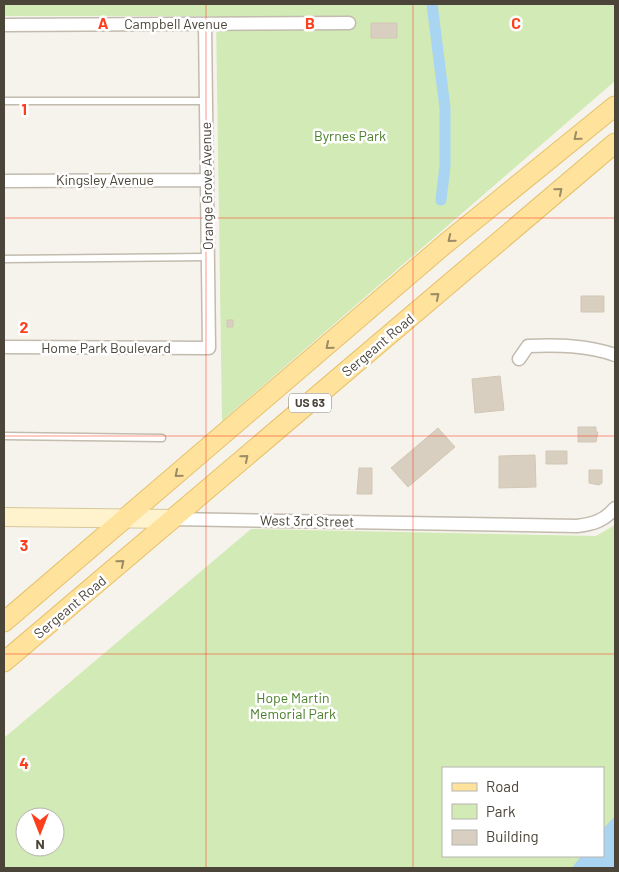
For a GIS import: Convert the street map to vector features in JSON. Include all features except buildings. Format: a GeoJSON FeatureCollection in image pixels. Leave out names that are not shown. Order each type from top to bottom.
{"type":"FeatureCollection","features":[{"type":"Feature","properties":{"kind":"main road","name":"US 63"},"geometry":{"type":"LineString","coordinates":[[4,622],[128,518],[445,244],[615,106]]}},
{"type":"Feature","properties":{"kind":"main road","name":"Sergeant Road"},"geometry":{"type":"LineString","coordinates":[[4,662],[615,143]]}},
{"type":"Feature","properties":{"kind":"street","name":"Campbell Avenue"},"geometry":{"type":"LineString","coordinates":[[4,25],[349,23]]}},
{"type":"Feature","properties":{"kind":"street","name":"Orange Grove Avenue"},"geometry":{"type":"LineString","coordinates":[[205,24],[209,348]]}},
{"type":"Feature","properties":{"kind":"street","name":"Kingsley Avenue"},"geometry":{"type":"LineString","coordinates":[[4,180],[207,180]]}},
{"type":"Feature","properties":{"kind":"street"},"geometry":{"type":"LineString","coordinates":[[519,359],[528,346],[557,345],[598,349],[615,355]]}},
{"type":"Feature","properties":{"kind":"street","name":"Home Park Boulevard"},"geometry":{"type":"LineString","coordinates":[[4,348],[209,348]]}},
{"type":"Feature","properties":{"kind":"street","name":"West 3rd Street"},"geometry":{"type":"LineString","coordinates":[[4,518],[128,518],[577,526],[594,524],[612,512]]}},
{"type":"Feature","properties":{"kind":"lane"},"geometry":{"type":"LineString","coordinates":[[4,100],[206,100]]}},
{"type":"Feature","properties":{"kind":"lane"},"geometry":{"type":"LineString","coordinates":[[4,259],[208,257]]}},
{"type":"Feature","properties":{"kind":"lane"},"geometry":{"type":"LineString","coordinates":[[4,436],[162,438]]}},
{"type":"Feature","properties":{"kind":"green space","name":"Byrnes Park"},"geometry":{"type":"Polygon","coordinates":[[[4,4],[615,4],[615,81],[222,421],[216,16],[4,16],[4,4]]]}},
{"type":"Feature","properties":{"kind":"green space","name":"Hope Martin Memorial Park"},"geometry":{"type":"Polygon","coordinates":[[[615,525],[615,868],[4,868],[4,738],[251,529],[596,536],[615,525]]]}},
{"type":"Feature","properties":{"kind":"water"},"geometry":{"type":"Polygon","coordinates":[[[615,816],[615,868],[572,868],[580,857],[604,857],[604,828],[615,816]]]}},
{"type":"Feature","properties":{"kind":"waterway"},"geometry":{"type":"LineString","coordinates":[[432,4],[445,108],[445,166],[441,200]]}}]}
